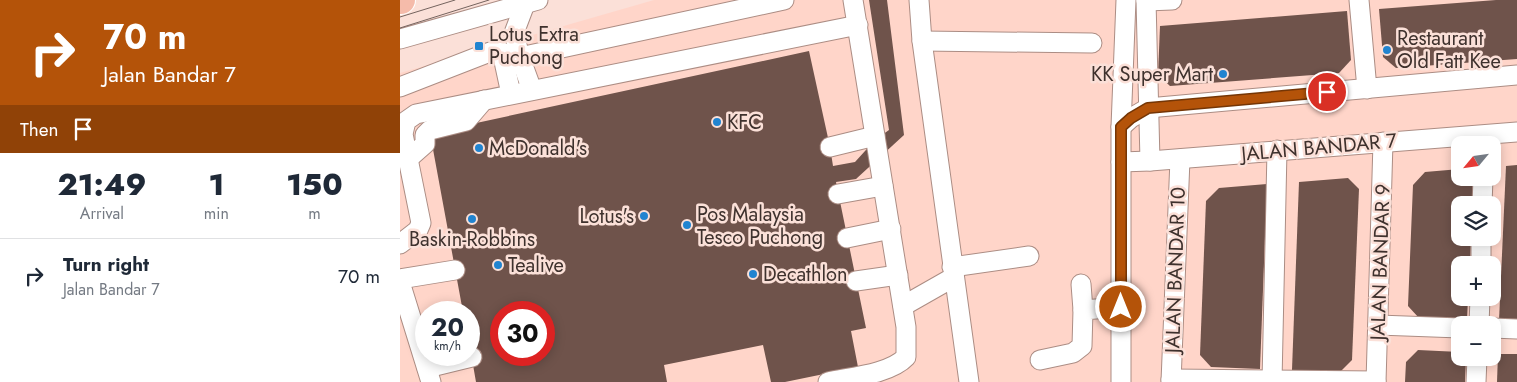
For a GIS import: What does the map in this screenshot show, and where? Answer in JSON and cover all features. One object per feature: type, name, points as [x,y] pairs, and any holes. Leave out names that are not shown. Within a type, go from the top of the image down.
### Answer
[{"type":"street","points":[[520,56],[784,0]]},
{"type":"street","points":[[828,382],[883,370],[901,363],[906,357],[906,327],[903,306],[853,0]]},
{"type":"street","points":[[919,0],[922,41],[953,272],[970,382]]},
{"type":"street","points":[[1121,382],[1121,127],[1126,0]]},
{"type":"street","points":[[1150,161],[1146,1],[1172,0]]},
{"type":"street","points":[[1359,0],[1367,89]]},
{"type":"street","points":[[532,2],[514,33],[532,90]]},
{"type":"street","points":[[400,39],[532,2]]},
{"type":"street","points":[[400,244],[418,230],[421,223],[408,201],[408,159],[403,134],[403,116],[858,26]]},
{"type":"street","points":[[922,41],[1092,43]]},
{"type":"street","points":[[400,87],[490,52],[502,52],[510,94]]},
{"type":"street","points":[[1121,127],[1131,118],[1148,108],[1517,75]]},
{"type":"street","points":[[408,159],[425,144],[425,134],[430,130],[466,121],[484,100]]},
{"type":"street","name":"JALAN BANDAR 7","points":[[1500,136],[1517,132]]},
{"type":"street","points":[[830,147],[875,136]]},
{"type":"street","name":"JALAN BANDAR 7","points":[[1121,162],[1383,142],[1451,141]]},
{"type":"street","name":"JALAN BANDAR 9","points":[[1376,382],[1383,142]]},
{"type":"street","points":[[1272,381],[1277,150]]},
{"type":"street","name":"JALAN BANDAR 10","points":[[1171,380],[1180,158]]},
{"type":"street","points":[[838,194],[883,186]]},
{"type":"street","points":[[847,238],[891,229]]},
{"type":"street","points":[[903,306],[953,272],[1029,256]]},
{"type":"street","points":[[415,316],[400,281],[455,270]]},
{"type":"street","points":[[856,282],[898,275]]},
{"type":"street","points":[[1040,360],[1073,353],[1082,346],[1081,284]]},
{"type":"street","points":[[1082,310],[1121,307]]},
{"type":"street","points":[[1378,325],[1451,328]]},
{"type":"street","points":[[1501,328],[1517,329]]},
{"type":"street","points":[[429,375],[450,366]]},
{"type":"street","points":[[1476,382],[1477,366]]},
{"type":"street","points":[[1171,380],[1376,382]]},
{"type":"shaded area","points":[[654,0],[1517,0],[1517,382],[400,382],[400,73]]},
{"type":"building","name":"Lotus's","points":[[869,0],[887,0],[904,135],[856,179],[836,182],[866,328],[851,331],[858,367],[785,382],[771,382],[763,345],[664,365],[667,382],[476,382],[473,366],[480,366],[480,301],[461,301],[430,133],[809,51],[833,166],[855,162],[875,140],[889,130]]},
{"type":"building","points":[[1517,0],[1517,59],[1396,68],[1383,57],[1379,9]]},
{"type":"building","points":[[1347,11],[1351,60],[1339,73],[1170,86],[1158,75],[1160,26]]},
{"type":"building","points":[[1517,165],[1517,322],[1501,321],[1501,316],[1499,316],[1506,166]]},
{"type":"building","points":[[1451,170],[1451,186],[1473,186],[1472,196],[1451,196],[1451,246],[1471,246],[1470,256],[1451,256],[1451,306],[1468,306],[1467,316],[1451,316],[1451,319],[1419,318],[1408,306],[1413,185],[1425,172]]},
{"type":"building","points":[[1348,178],[1359,189],[1352,360],[1340,372],[1292,370],[1299,182]]},
{"type":"building","points":[[1267,184],[1260,369],[1211,367],[1200,355],[1206,201],[1219,188]]},
{"type":"building","points":[[1418,350],[1451,352],[1451,366],[1466,366],[1465,382],[1405,382],[1406,362]]},
{"type":"building","points":[[1501,354],[1517,354],[1517,382],[1497,382],[1498,366],[1501,366]]},
{"type":"tram line","points":[[400,17],[455,0]]},
{"type":"tram line","points":[[400,28],[489,0]]},
{"type":"place","name":"Lotus Extra Puchong","points":[[479,46]]},
{"type":"place","name":"Restaurant Old Fatt Kee","points":[[1387,50]]},
{"type":"place","name":"KK Super Mart","points":[[1223,74]]},
{"type":"place","name":"KFC","points":[[717,122]]},
{"type":"place","name":"McDonald's","points":[[479,148]]},
{"type":"place","name":"Lotus's","points":[[644,216]]},
{"type":"place","name":"Baskin-Robbins","points":[[472,219]]},
{"type":"place","name":"Pos Malaysia Tesco Puchong","points":[[687,225]]},
{"type":"place","name":"Tealive","points":[[498,265]]},
{"type":"place","name":"Decathlon","points":[[753,274]]},
{"type":"route","points":[[1121,307],[1121,127],[1138,113],[1148,108],[1327,92]]}]
